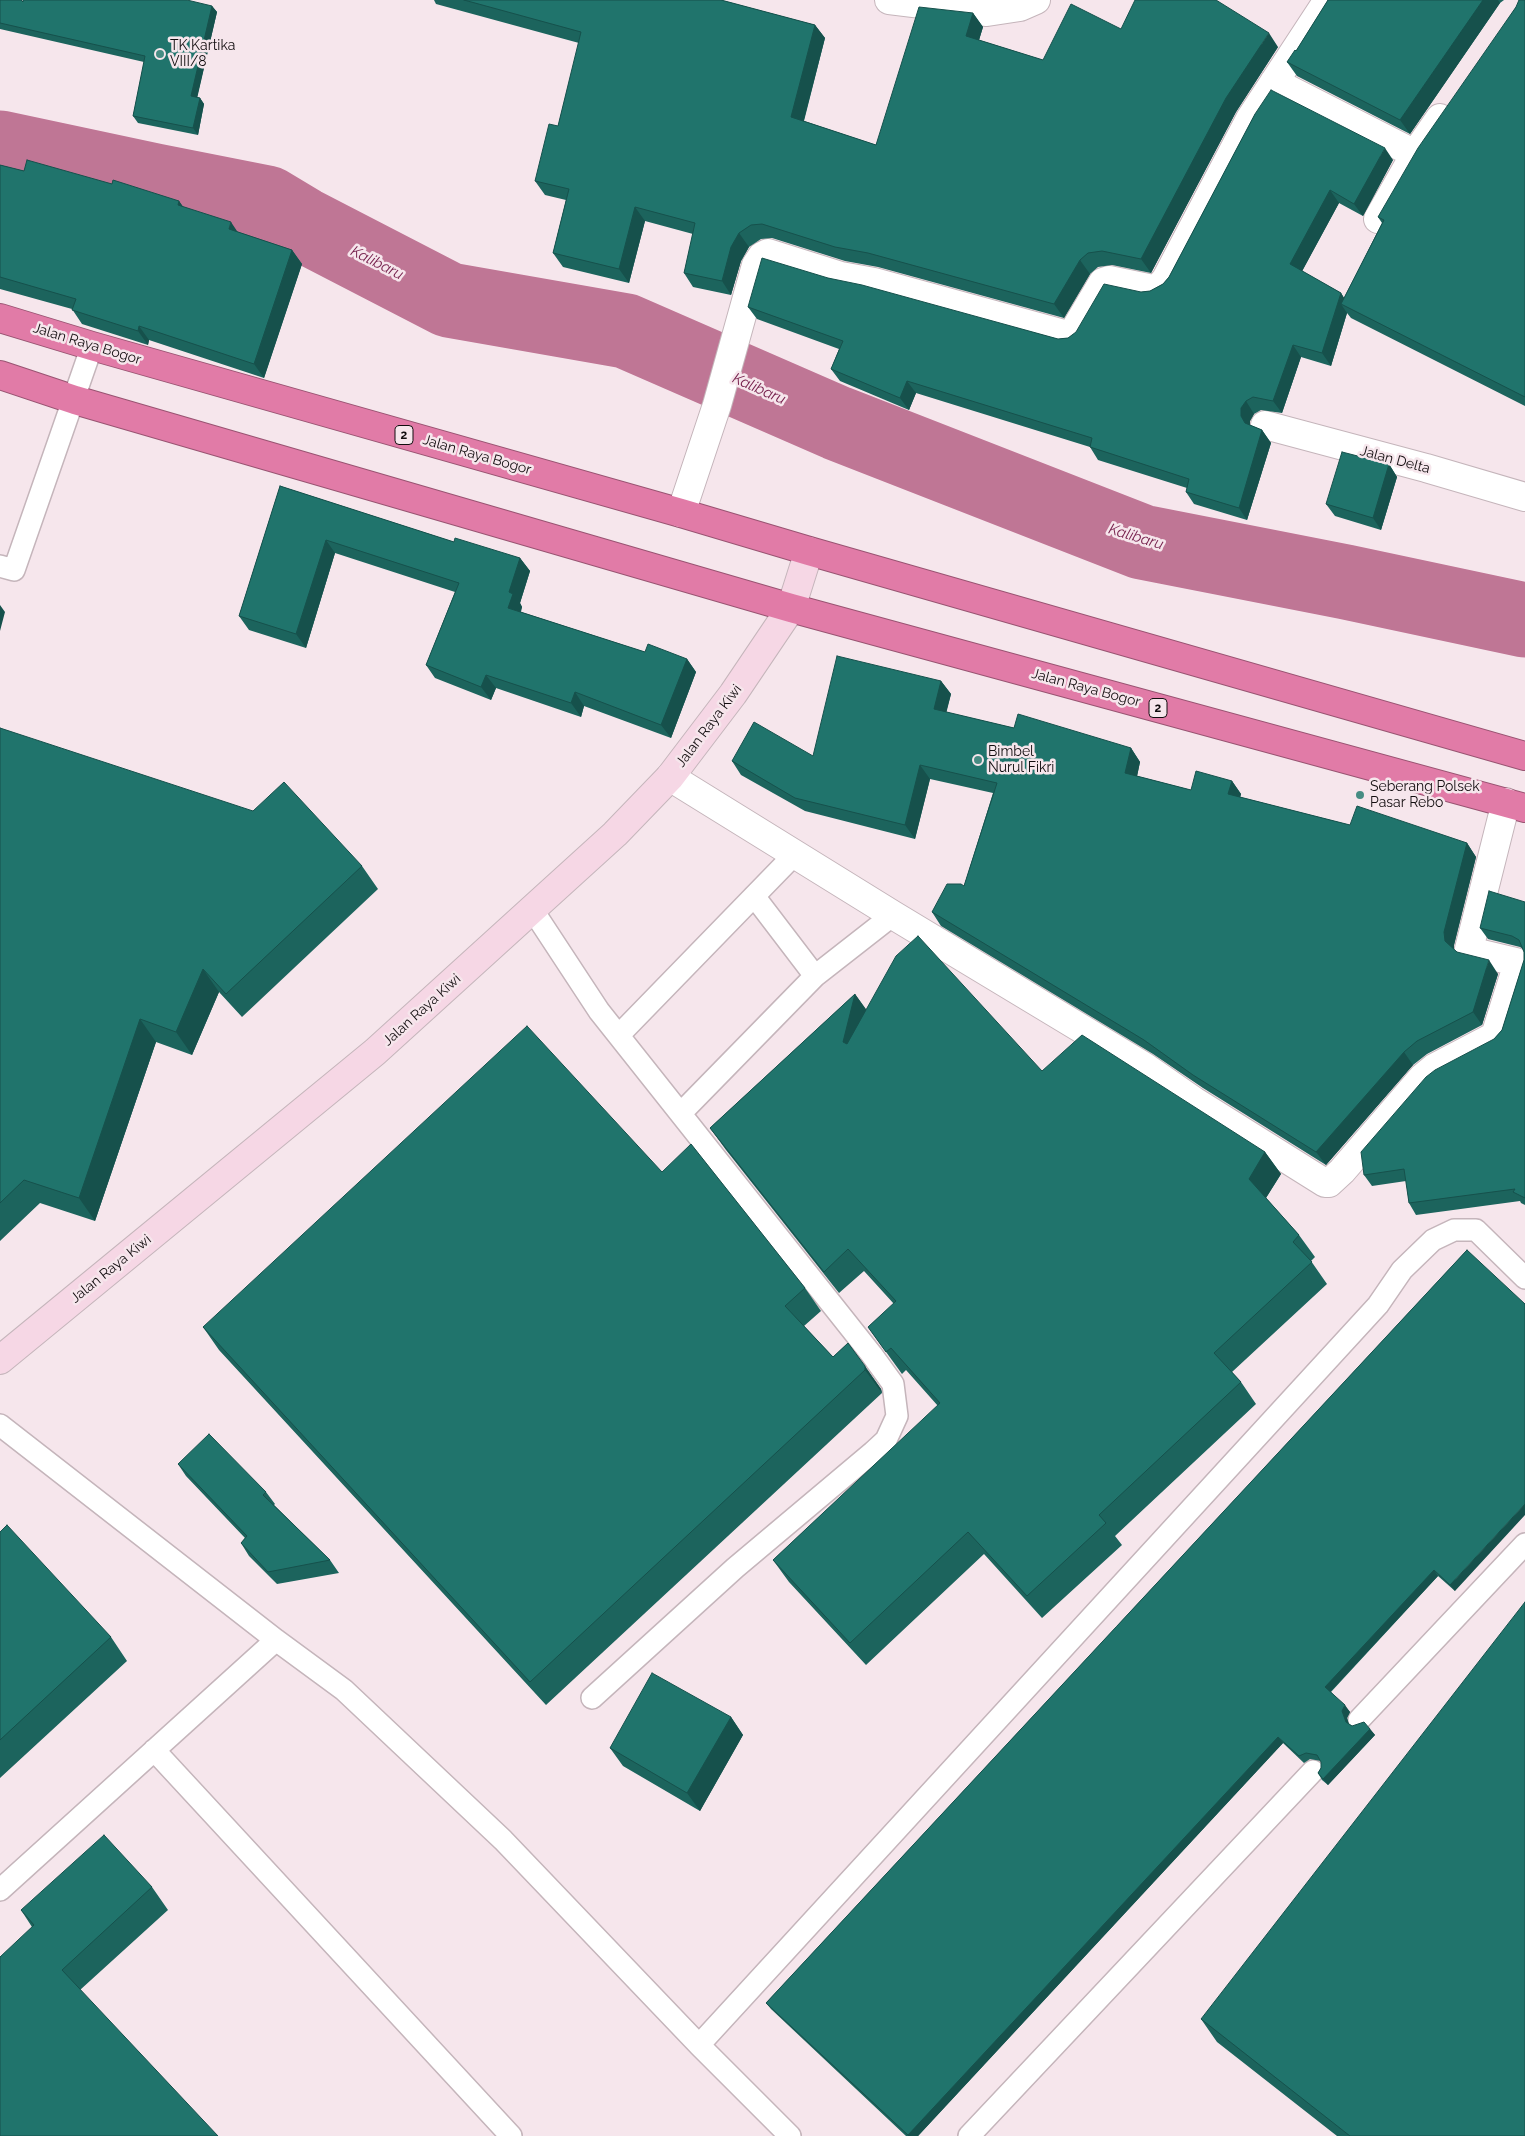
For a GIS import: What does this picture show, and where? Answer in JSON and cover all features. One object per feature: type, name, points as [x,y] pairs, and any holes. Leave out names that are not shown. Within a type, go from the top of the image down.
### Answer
[{"type":"highway","name":"Jalan Raya Bogor","points":[[0,318],[92,346],[1525,756]]},
{"type":"highway","name":"Jalan Raya Bogor","points":[[0,375],[75,400],[791,608],[1516,805]]},
{"type":"street","points":[[889,0],[987,12],[1020,7],[1036,0]]},
{"type":"street","points":[[681,513],[717,405],[758,259],[768,253],[841,276],[874,282],[1071,336],[1103,282],[1109,280],[1153,288],[1160,286],[1166,279],[1250,119],[1328,0]]},
{"type":"street","points":[[1274,82],[1414,154]]},
{"type":"street","points":[[1378,219],[1414,154],[1453,99]]},
{"type":"street","name":"Jalan Delta","points":[[1265,425],[1426,468],[1525,497]]},
{"type":"street","points":[[791,608],[809,551]]},
{"type":"street","name":"Jalan Raya Kiwi","points":[[0,1360],[375,1052],[609,840],[670,777],[733,694],[791,608]]},
{"type":"street","points":[[670,777],[893,915],[1145,1067],[1194,1101],[1325,1183],[1329,1183],[1342,1171],[1423,1077],[1434,1068],[1495,1036],[1517,966],[1516,962],[1474,952],[1469,949],[1516,805]]},
{"type":"lane","points":[[0,566],[14,570],[75,400],[92,346]]},
{"type":"lane","points":[[619,1035],[795,854]]},
{"type":"lane","points":[[754,896],[815,976]]},
{"type":"lane","points":[[532,909],[599,1011],[893,1384],[897,1416],[886,1440],[735,1568],[592,1698]]},
{"type":"lane","points":[[680,1113],[815,976],[893,915]]},
{"type":"lane","points":[[699,2044],[1371,1312],[1402,1270],[1433,1240],[1454,1230],[1476,1230],[1525,1278]]},
{"type":"lane","points":[[0,1425],[276,1640],[344,1690],[503,1840],[790,2136]]},
{"type":"lane","points":[[1359,1720],[1525,1544]]},
{"type":"lane","points":[[0,1890],[276,1640]]},
{"type":"lane","points":[[154,1750],[511,2136]]},
{"type":"lane","points":[[969,2136],[1312,1771]]},
{"type":"building","name":"TK Kartika VIII/8","points":[[0,0],[21,0],[23,2],[23,0],[187,0],[212,6],[191,96],[200,98],[193,128],[133,116],[145,56],[0,23]]},
{"type":"building","points":[[464,0],[721,0],[815,25],[791,117],[876,145],[919,7],[973,13],[966,36],[1043,60],[1071,4],[1121,29],[1135,0],[1216,0],[1269,33],[1226,98],[1141,259],[1102,251],[1088,253],[1080,260],[1054,304],[868,253],[835,247],[762,224],[751,225],[739,233],[731,247],[722,281],[684,273],[695,223],[635,207],[619,269],[553,253],[569,189],[535,181],[549,124],[558,126],[581,32]]},
{"type":"building","points":[[1328,0],[1483,0],[1400,120],[1287,62]]},
{"type":"building","points":[[1519,0],[1525,0],[1525,397],[1341,304],[1384,220],[1378,217],[1418,148]]},
{"type":"building","points":[[1271,90],[1385,148],[1354,204],[1330,190],[1290,264],[1341,293],[1322,353],[1293,345],[1273,401],[1253,397],[1246,401],[1241,408],[1241,416],[1245,423],[1262,430],[1239,508],[1186,492],[1189,479],[1090,447],[1092,438],[907,381],[900,398],[831,369],[843,341],[748,307],[762,258],[828,278],[862,285],[1058,339],[1068,338],[1076,332],[1104,284],[1141,292],[1150,291],[1163,284],[1169,277],[1255,114]]},
{"type":"building","points":[[27,160],[112,184],[113,180],[179,201],[178,205],[231,222],[229,229],[292,250],[254,364],[139,326],[138,331],[72,310],[76,299],[0,277],[0,165],[24,171]]},
{"type":"building","points":[[1342,452],[1389,464],[1373,518],[1326,504]]},
{"type":"building","points":[[280,486],[454,542],[455,538],[520,558],[509,592],[513,594],[508,608],[645,652],[648,644],[687,659],[661,725],[575,692],[571,703],[486,675],[481,687],[426,665],[459,583],[326,540],[296,634],[239,616]]},
{"type":"building","points":[[837,656],[941,681],[934,709],[1014,728],[1018,714],[1131,748],[1125,773],[1191,790],[1196,771],[1232,781],[1228,794],[1350,825],[1357,806],[1467,843],[1444,932],[1445,941],[1457,952],[1489,960],[1473,1012],[1417,1041],[1404,1052],[1316,1152],[1193,1075],[1144,1040],[932,912],[947,884],[961,884],[964,886],[997,783],[920,765],[905,825],[795,798],[732,761],[754,722],[813,756]]},
{"type":"building","points":[[0,728],[253,811],[284,782],[362,866],[226,994],[203,969],[176,1032],[140,1019],[79,1198],[24,1180],[0,1203]]},
{"type":"building","points":[[1489,891],[1525,902],[1525,1198],[1513,1192],[1515,1189],[1409,1203],[1404,1169],[1364,1175],[1361,1152],[1426,1077],[1435,1070],[1494,1039],[1502,1030],[1524,960],[1524,952],[1519,940],[1512,936],[1480,928]]},
{"type":"building","points":[[918,936],[1042,1071],[1082,1035],[1265,1152],[1249,1179],[1299,1235],[1293,1242],[1312,1262],[1214,1353],[1241,1382],[1099,1515],[1106,1523],[1027,1596],[968,1532],[850,1643],[773,1560],[940,1403],[891,1348],[886,1352],[868,1327],[896,1301],[848,1249],[824,1272],[710,1128],[855,994],[843,1042],[847,1044],[896,956]]},
{"type":"building","points":[[527,1026],[662,1172],[691,1144],[805,1288],[785,1306],[833,1357],[848,1343],[865,1366],[865,1370],[530,1682],[203,1327]]},
{"type":"building","points":[[1467,1250],[1525,1304],[1525,1504],[1450,1585],[1434,1570],[1325,1687],[1345,1705],[1342,1711],[1346,1722],[1352,1726],[1364,1722],[1370,1729],[1323,1779],[1318,1773],[1321,1768],[1321,1762],[1317,1755],[1306,1753],[1299,1756],[1278,1737],[908,2135],[766,2003]]},
{"type":"building","points":[[209,1434],[266,1492],[263,1495],[330,1560],[268,1572],[241,1543],[247,1536],[178,1464]]},
{"type":"building","points":[[7,1525],[111,1637],[0,1740],[0,1532]]},
{"type":"building","points":[[1525,1602],[1525,2136],[1350,2136],[1201,2019]]},
{"type":"building","points":[[652,1673],[731,1717],[687,1793],[610,1748]]},
{"type":"building","points":[[104,1835],[152,1887],[62,1970],[218,2136],[0,2136],[0,1957],[34,1925],[21,1910]]},
{"type":"waterway","name":"Kalibaru","points":[[0,148],[267,203],[302,224],[449,300],[626,331],[837,423],[1142,542],[1346,582],[1525,620]]},
{"type":"place","name":"TK Kartika VIII/8","points":[[160,54]]},
{"type":"place","name":"Bimbel Nurul Fikri","points":[[978,760]]},
{"type":"place","name":"Seberang Polsek Pasar Rebo","points":[[1360,795]]}]
